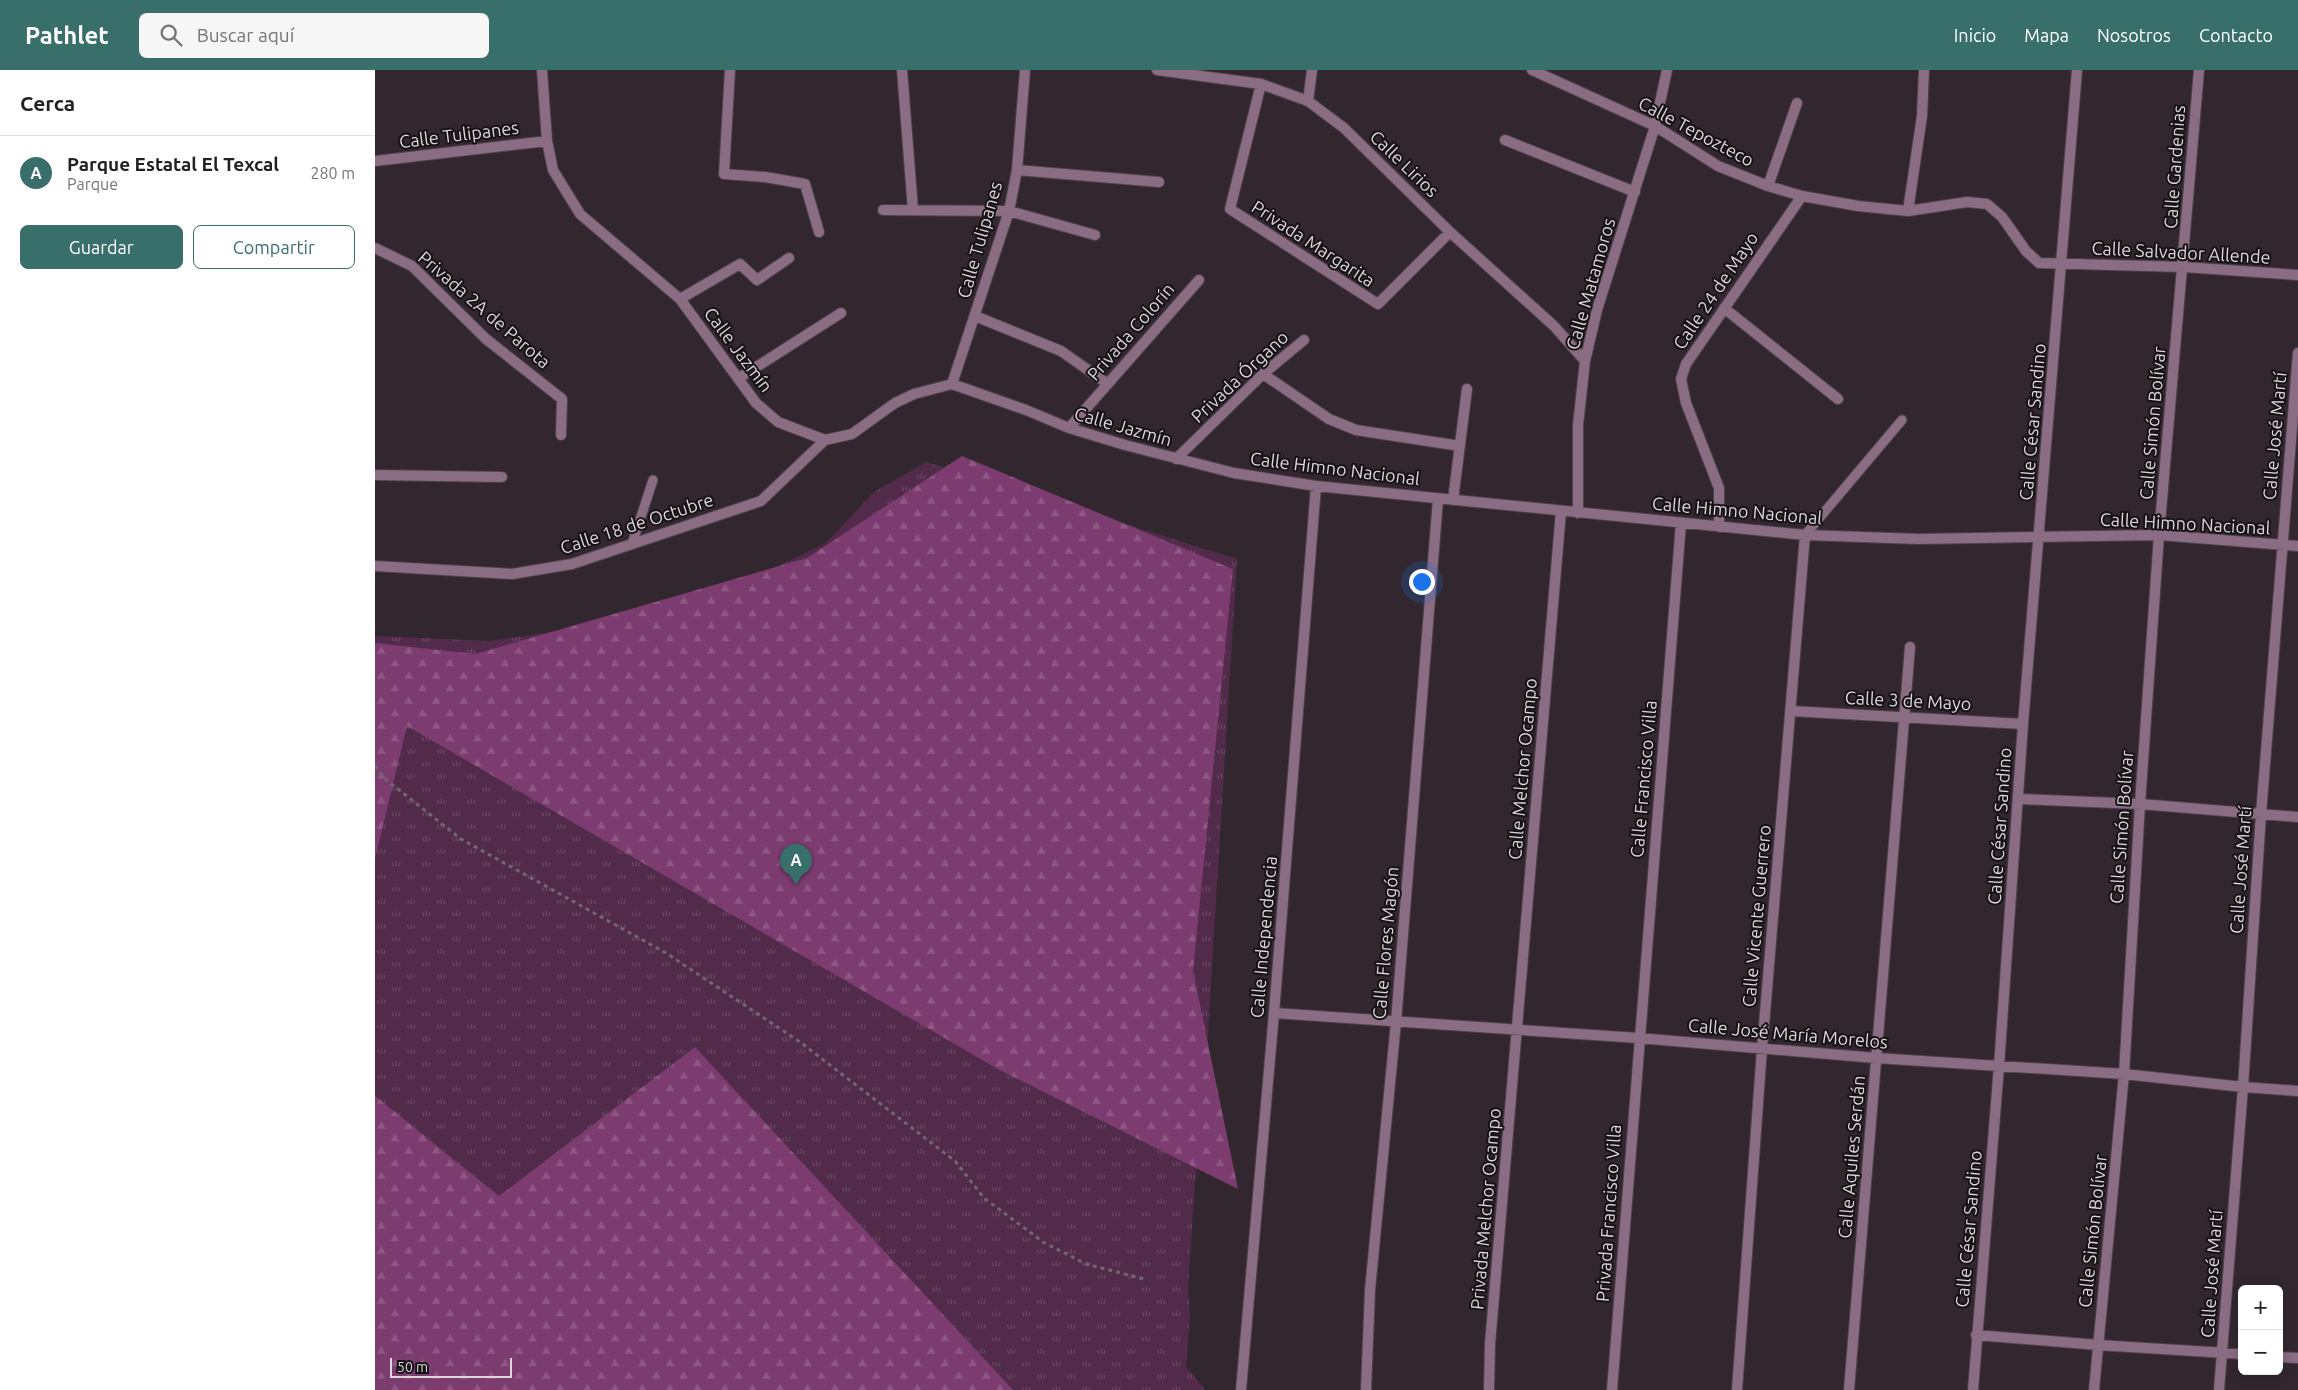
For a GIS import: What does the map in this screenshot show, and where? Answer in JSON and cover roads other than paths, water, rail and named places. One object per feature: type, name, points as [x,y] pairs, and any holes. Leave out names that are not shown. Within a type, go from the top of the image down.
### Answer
[{"type":"street","name":"Calle Jazmín","points":[[542,70],[547,141],[553,170],[580,214],[680,299],[756,403],[778,422],[825,440]]},
{"type":"street","points":[[730,70],[724,174],[765,177],[805,184],[819,232]]},
{"type":"street","points":[[902,70],[913,210]]},
{"type":"street","name":"Calle Tulipanes","points":[[952,384],[1009,211],[1017,170],[1025,70]]},
{"type":"street","name":"Calle Lirios","points":[[1157,70],[1261,84],[1308,101],[1344,128],[1450,232],[1554,326],[1585,361]]},
{"type":"street","points":[[1308,101],[1312,70]]},
{"type":"street","name":"Calle Tepozteco","points":[[1533,70],[1655,126],[1718,166],[1768,186],[1802,196],[1858,206],[1908,211],[1967,202],[1987,204],[2002,217],[2026,251],[2039,263],[2062,264]]},
{"type":"street","name":"Calle Matamoros","points":[[1578,513],[1578,425],[1585,361],[1597,310],[1655,126],[1667,70]]},
{"type":"street","points":[[1908,211],[1922,116],[1924,70]]},
{"type":"street","name":"Calle César Sandino","points":[[1973,1390],[1999,1066],[2023,724],[2077,70]]},
{"type":"street","name":"Calle Gardenias","points":[[2184,267],[2199,70]]},
{"type":"street","name":"Privada Margarita","points":[[1261,84],[1229,210],[1377,304],[1450,232]]},
{"type":"street","points":[[1768,186],[1797,103]]},
{"type":"street","points":[[1505,140],[1635,192]]},
{"type":"street","name":"Calle Tulipanes","points":[[375,162],[547,141]]},
{"type":"street","points":[[1017,170],[1159,182]]},
{"type":"street","name":"Calle 24 de Mayo","points":[[1719,527],[1719,488],[1686,402],[1681,379],[1686,364],[1802,196]]},
{"type":"street","points":[[883,210],[1009,211],[1095,235]]},
{"type":"street","name":"Privada 2A de Parota","points":[[375,248],[412,266],[486,339],[562,399],[561,435]]},
{"type":"street","points":[[680,299],[740,264],[757,280],[789,258]]},
{"type":"street","name":"Calle Salvador Allende","points":[[2062,264],[2184,267],[2298,275]]},
{"type":"street","name":"Calle Simón Bolívar","points":[[2094,1390],[2124,1074],[2139,804],[2159,535],[2184,267]]},
{"type":"street","name":"Privada Colorín","points":[[1069,428],[1199,280]]},
{"type":"street","points":[[1724,308],[1838,399]]},
{"type":"street","points":[[739,378],[841,313]]},
{"type":"street","points":[[975,316],[1061,352],[1108,384]]},
{"type":"street","name":"Privada Órgano","points":[[1176,459],[1263,374],[1303,340]]},
{"type":"street","name":"Calle José Martí","points":[[2219,1390],[2243,1087],[2261,814],[2298,353]]},
{"type":"street","points":[[1263,374],[1329,419],[1356,430],[1460,446]]},
{"type":"street","name":"Calle Jazmín","points":[[952,384],[1026,410],[1069,428],[1176,459]]},
{"type":"street","points":[[825,440],[852,434],[895,403],[914,394],[952,384]]},
{"type":"street","points":[[1453,500],[1467,389]]},
{"type":"street","name":"Calle 18 de Octubre","points":[[375,566],[512,574],[571,564],[761,501],[825,440]]},
{"type":"street","name":"Calle Himno Nacional","points":[[1176,459],[1234,473],[1316,486],[1805,535],[1919,539],[2159,535],[2298,546]]},
{"type":"street","points":[[375,475],[502,478]]},
{"type":"street","name":"Calle Independencia","points":[[1241,1390],[1274,1013],[1316,486]]},
{"type":"street","name":"Calle Flores Magón","points":[[1366,1390],[1369,1290],[1397,1022],[1438,499]]},
{"type":"street","name":"Calle Melchor Ocampo","points":[[1517,1030],[1561,511]]},
{"type":"street","name":"Calle Francisco Villa","points":[[1638,1038],[1681,523]]},
{"type":"street","name":"Calle Vicente Guerrero","points":[[1737,1390],[1762,1049],[1805,535]]},
{"type":"street","name":"Calle Aquiles Serdán","points":[[1849,1390],[1911,647]]},
{"type":"street","name":"Calle 3 de Mayo","points":[[1791,711],[2023,724]]},
{"type":"street","points":[[2019,799],[2139,804],[2298,817]]},
{"type":"street","name":"Calle José María Morelos","points":[[1274,1013],[1638,1038],[1876,1058],[2124,1074],[2298,1091]]},
{"type":"street","name":"Privada Melchor Ocampo","points":[[1489,1390],[1490,1344],[1517,1030]]},
{"type":"street","name":"Privada Francisco Villa","points":[[1611,1390],[1638,1038]]},
{"type":"street","points":[[1976,1335],[2097,1346],[2238,1354]]},
{"type":"street","points":[[2283,1357],[2298,1358]]},
{"type":"lane","points":[[1805,535],[1902,420]]},
{"type":"lane","points":[[632,544],[653,480]]},
{"type":"place","name":"Parque Estatal El Texcal","points":[[796,885]]}]
